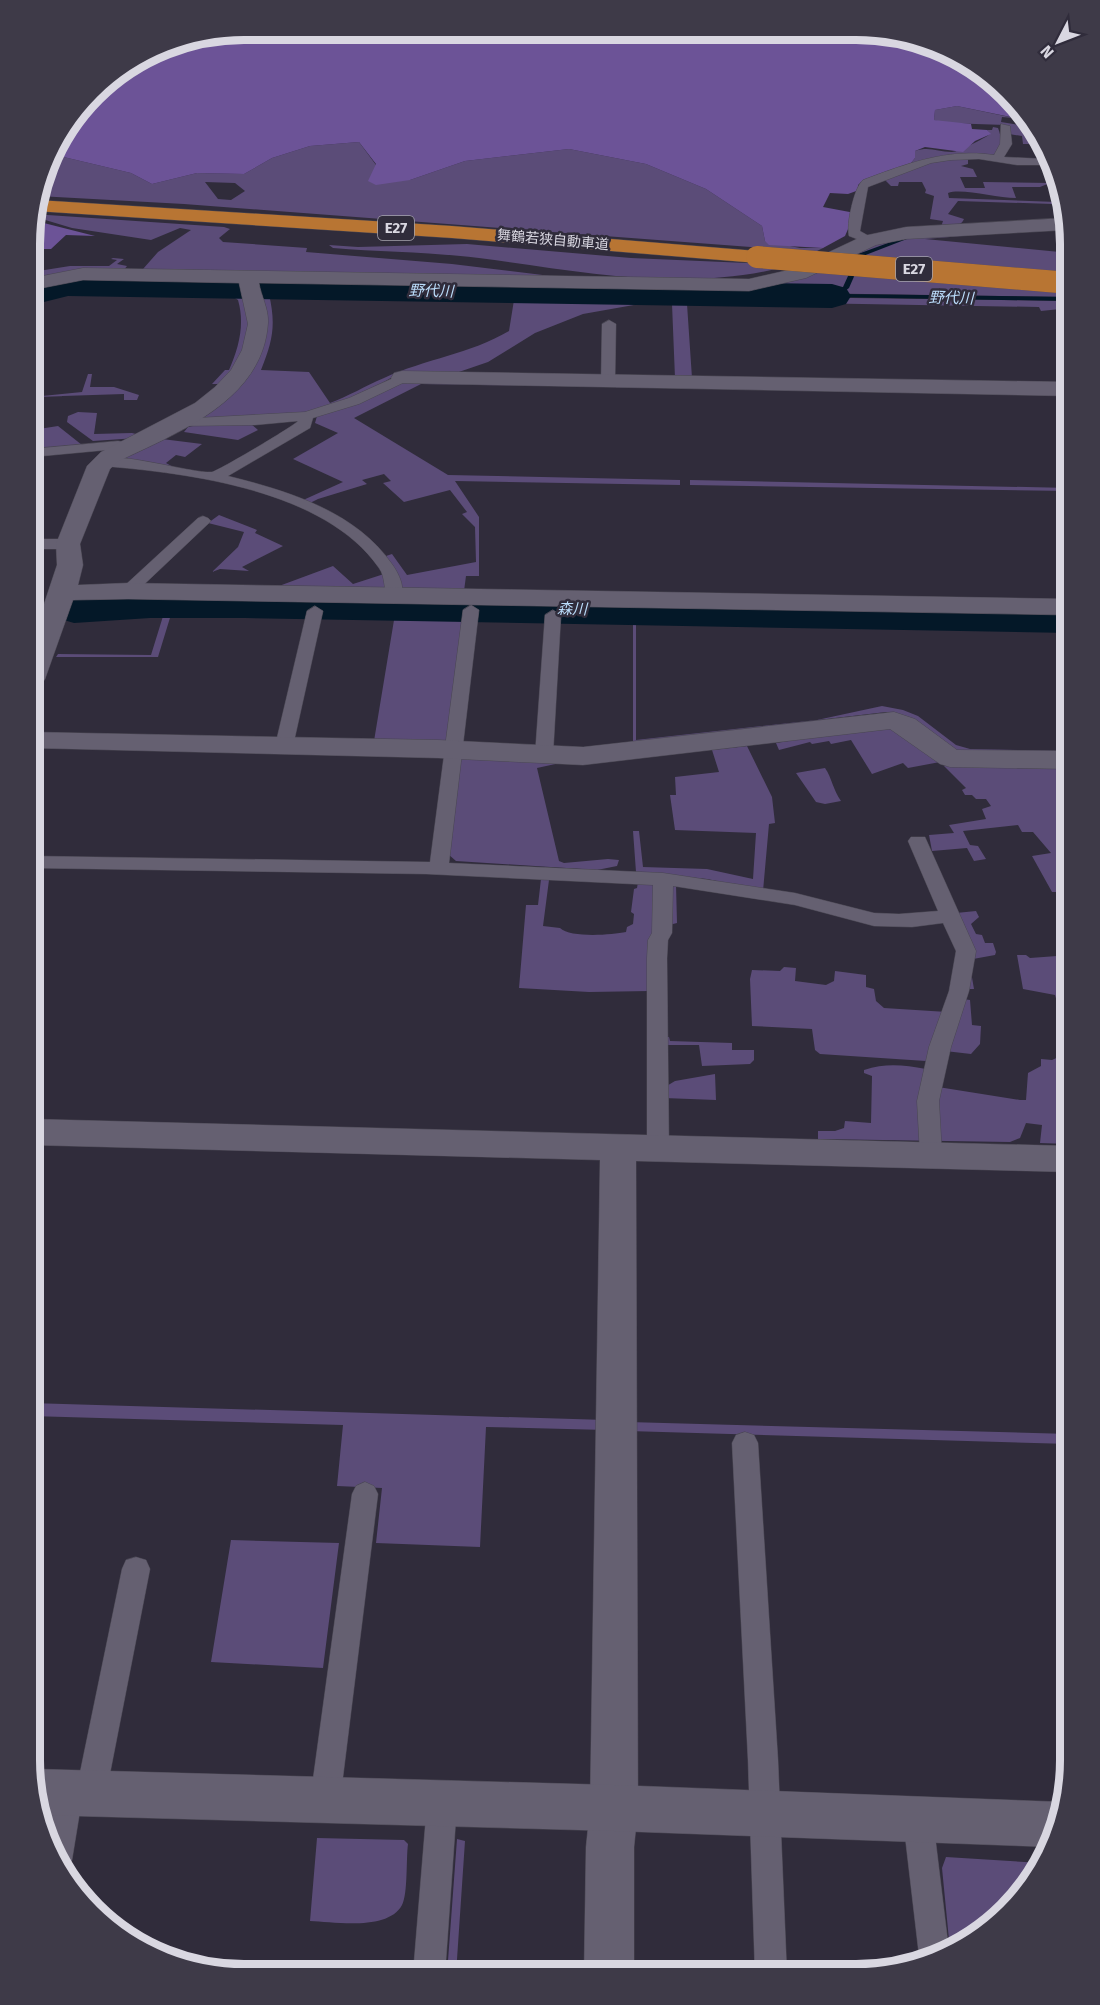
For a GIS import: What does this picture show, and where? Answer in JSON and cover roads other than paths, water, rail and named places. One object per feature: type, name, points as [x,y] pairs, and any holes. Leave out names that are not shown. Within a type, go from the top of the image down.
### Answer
[{"type":"highway","name":"舞鶴若狭自動車道","points":[[44,206],[380,227],[1060,282]]},
{"type":"street","points":[[40,282],[83,274],[250,285],[749,285],[768,283],[799,274],[870,240],[986,227],[1058,224]]},
{"type":"street","points":[[40,655],[63,593],[70,565],[68,544],[82,505],[102,462],[183,422],[222,392],[247,359],[258,325],[250,285]]},
{"type":"street","points":[[402,378],[1060,389]]},
{"type":"street","points":[[63,593],[128,591],[394,595],[472,603],[1060,607]]},
{"type":"street","points":[[40,741],[453,750],[583,756],[823,730],[888,720],[905,725],[950,759],[1060,760]]},
{"type":"street","points":[[40,1132],[1059,1159]]},
{"type":"street","points":[[609,1965],[610,1847],[615,1808],[618,1147]]},
{"type":"street","points":[[65,1793],[615,1808],[1050,1824]]},
{"type":"lane","points":[[998,158],[1006,144],[1005,126]]},
{"type":"lane","points":[[870,240],[853,233],[860,213],[858,201],[863,191],[862,186],[867,182],[929,160],[962,156],[1042,163]]},
{"type":"lane","points":[[608,381],[609,324]]},
{"type":"lane","points":[[183,422],[255,421],[306,416],[345,404],[402,378]]},
{"type":"lane","points":[[215,477],[305,424],[306,416]]},
{"type":"lane","points":[[40,452],[118,445],[130,447]]},
{"type":"lane","points":[[102,462],[143,465],[215,477],[263,489],[350,527],[366,542],[390,572],[395,583],[394,595]]},
{"type":"lane","points":[[128,591],[203,521]]},
{"type":"lane","points":[[40,544],[68,544]]},
{"type":"lane","points":[[439,869],[472,603]]},
{"type":"lane","points":[[284,746],[315,611]]},
{"type":"lane","points":[[544,755],[553,615]]},
{"type":"lane","points":[[918,841],[966,951],[959,991],[940,1047],[928,1101],[931,1155]]},
{"type":"lane","points":[[40,862],[439,869],[663,879],[706,883],[797,900],[872,919],[903,921],[950,915]]},
{"type":"lane","points":[[658,1149],[657,958],[658,940],[662,933],[663,879]]},
{"type":"lane","points":[[745,1443],[771,1965]]},
{"type":"lane","points":[[326,1801],[365,1494]]},
{"type":"lane","points":[[59,1844],[65,1793],[136,1569]]},
{"type":"lane","points":[[430,1965],[442,1804]]},
{"type":"lane","points":[[918,1819],[933,1949]]},
{"type":"waterway","name":"野代川","points":[[835,295],[846,288],[860,255],[909,237]]},
{"type":"waterway","name":"野代川","points":[[40,292],[67,285],[832,296]]},
{"type":"waterway","name":"野代川","points":[[832,296],[1060,299]]},
{"type":"waterway","name":"森川","points":[[74,608],[150,603],[245,603],[1060,618]]}]
